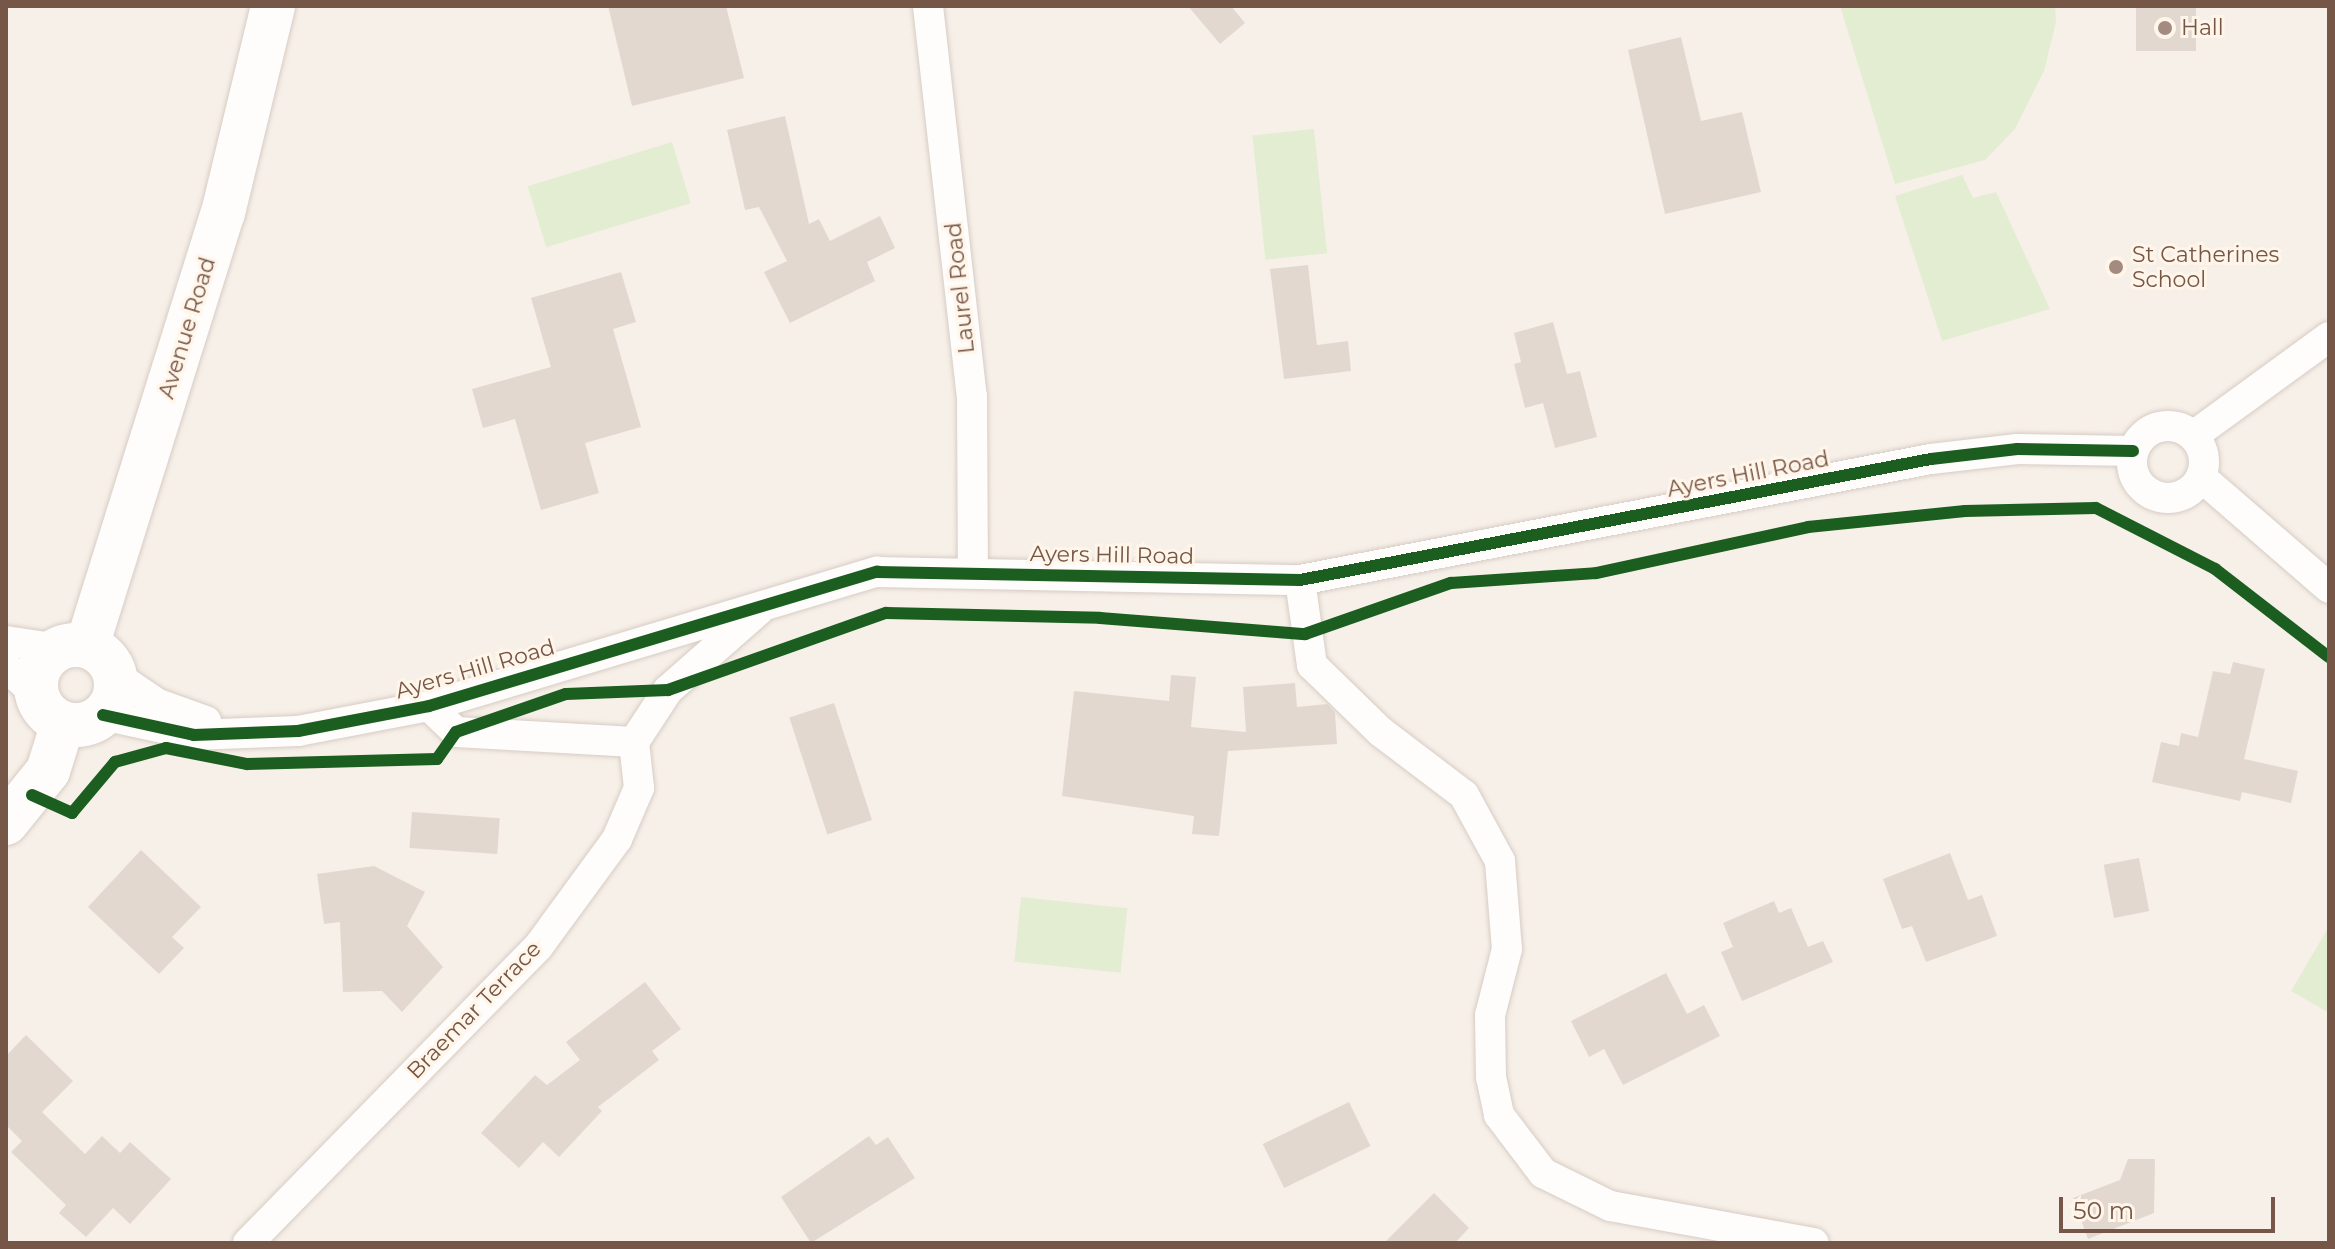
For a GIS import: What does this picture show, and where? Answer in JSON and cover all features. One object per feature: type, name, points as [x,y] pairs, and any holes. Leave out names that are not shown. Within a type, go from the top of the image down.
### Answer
[{"type":"street","name":"Avenue Road","points":[[6,823],[48,771],[67,681],[223,213],[273,6]]},
{"type":"street","name":"Laurel Road","points":[[928,6],[972,396],[973,572]]},
{"type":"street","points":[[2193,436],[2329,337]]},
{"type":"street","points":[[2159,427],[2193,436],[2203,456],[2201,477],[2172,498],[2149,493],[2134,475],[2133,451],[2159,427]]},
{"type":"street","name":"Ayers Hill Road","points":[[67,681],[194,735],[250,734],[429,706],[877,572],[1300,580],[1931,459],[2017,449],[2133,451]]},
{"type":"street","points":[[2201,477],[2329,588]]},
{"type":"street","points":[[1300,580],[1312,665],[1381,732],[1464,795],[1500,861],[1507,949],[1490,1015],[1491,1077],[1499,1115],[1543,1173],[1610,1206],[1814,1243]]},
{"type":"street","points":[[429,706],[456,732],[634,742],[668,690],[766,605]]},
{"type":"street","points":[[6,641],[67,681]]},
{"type":"street","name":"Ayers Hill Road","points":[[67,681],[158,704],[250,734]]},
{"type":"street","name":"Braemar Terrace","points":[[248,1243],[538,947],[617,839],[639,788],[634,742]]},
{"type":"green space","points":[[1840,6],[2055,6],[2056,22],[2044,71],[2015,129],[1985,160],[1895,184]]},
{"type":"green space","points":[[1314,129],[1327,253],[1265,260],[1252,135]]},
{"type":"green space","points":[[672,142],[691,203],[546,247],[528,186]]},
{"type":"green space","points":[[1962,175],[1973,198],[1996,192],[2050,309],[1942,341],[1895,196]]},
{"type":"green space","points":[[1021,897],[1127,908],[1121,973],[1014,962]]},
{"type":"green space","points":[[2329,931],[2329,1013],[2291,991]]},
{"type":"building","points":[[608,6],[726,6],[744,78],[632,106]]},
{"type":"building","points":[[1188,6],[1231,6],[1245,23],[1220,44]]},
{"type":"building","name":"Hall","points":[[2136,6],[2196,6],[2196,51],[2136,51]]},
{"type":"building","points":[[1681,37],[1701,121],[1742,112],[1761,192],[1665,214],[1628,50]]},
{"type":"building","points":[[785,116],[809,224],[819,219],[830,241],[880,216],[895,248],[867,262],[875,281],[790,323],[764,272],[787,261],[759,207],[745,210],[727,130]]},
{"type":"building","points":[[1308,265],[1317,345],[1348,341],[1351,371],[1284,379],[1270,269]]},
{"type":"building","points":[[621,272],[636,322],[613,329],[641,427],[585,443],[599,493],[541,510],[515,419],[483,428],[472,389],[551,367],[531,298]]},
{"type":"building","points":[[1553,322],[1567,374],[1580,371],[1597,437],[1555,448],[1543,403],[1525,408],[1514,364],[1521,362],[1514,333]]},
{"type":"building","points":[[2233,662],[2265,669],[2244,759],[2298,771],[2291,803],[2242,792],[2240,801],[2152,782],[2161,742],[2179,746],[2181,733],[2198,737],[2213,671],[2230,674]]},
{"type":"building","points":[[1171,675],[1196,677],[1191,727],[1246,732],[1243,687],[1295,683],[1297,707],[1327,704],[1335,712],[1337,744],[1228,751],[1219,836],[1192,834],[1194,816],[1062,796],[1074,691],[1169,701]]},
{"type":"building","points":[[834,703],[872,820],[827,835],[789,718]]},
{"type":"building","points":[[412,812],[500,818],[497,854],[409,848]]},
{"type":"building","points":[[141,850],[201,907],[172,937],[184,948],[159,974],[88,907]]},
{"type":"building","points":[[1950,853],[1968,900],[1982,895],[1997,936],[1926,962],[1912,926],[1902,929],[1883,879]]},
{"type":"building","points":[[2139,858],[2149,911],[2114,918],[2104,865]]},
{"type":"building","points":[[374,866],[425,892],[407,926],[443,967],[402,1012],[382,991],[343,992],[340,922],[324,924],[317,874]]},
{"type":"building","points":[[1774,901],[1779,913],[1791,908],[1808,947],[1823,941],[1833,962],[1742,1001],[1721,952],[1733,947],[1723,923]]},
{"type":"building","points":[[1666,973],[1687,1014],[1704,1005],[1720,1036],[1623,1085],[1604,1049],[1589,1057],[1571,1021]]},
{"type":"building","points":[[645,982],[681,1029],[652,1051],[659,1060],[598,1107],[602,1111],[559,1157],[543,1142],[519,1168],[481,1133],[535,1075],[547,1085],[580,1060],[566,1042]]},
{"type":"building","points":[[26,1035],[73,1081],[42,1112],[85,1154],[102,1136],[120,1153],[130,1142],[171,1179],[130,1224],[113,1208],[86,1237],[59,1213],[66,1205],[11,1152],[22,1141],[6,1125],[6,1056]]},
{"type":"building","points":[[1349,1102],[1370,1146],[1284,1188],[1263,1144]]},
{"type":"building","points":[[869,1136],[876,1145],[888,1137],[915,1178],[811,1243],[781,1197]]},
{"type":"building","points":[[2128,1159],[2155,1159],[2154,1213],[2088,1239],[2073,1198],[2120,1180]]},
{"type":"building","points":[[1434,1193],[1469,1228],[1455,1243],[1384,1243]]},
{"type":"cycle path","points":[[103,715],[194,735],[298,731],[429,706],[877,572],[1300,580],[1931,459],[2017,449],[2133,451]]},
{"type":"cycle path","points":[[32,795],[72,813],[115,762],[166,748],[247,764],[437,759],[456,732],[566,694],[668,690],[886,613],[1100,618],[1305,634],[1451,583],[1596,573],[1808,527],[1965,511],[2096,508],[2215,569],[2329,657]]},
{"type":"place","name":"Hall","points":[[2165,28]]},
{"type":"place","name":"St Catherines School","points":[[2116,267]]}]
